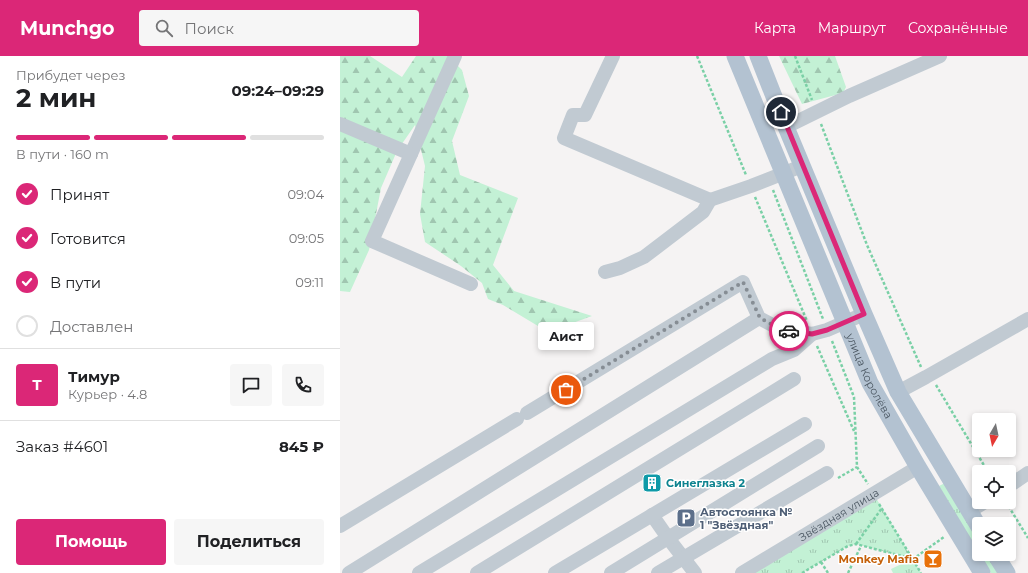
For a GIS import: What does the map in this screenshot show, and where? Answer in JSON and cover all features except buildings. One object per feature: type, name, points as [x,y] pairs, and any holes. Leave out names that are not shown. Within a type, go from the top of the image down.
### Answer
[{"type":"main road","name":"улица Королёва","points":[[735,56],[776,176],[846,322],[870,383],[918,467],[982,573]]},
{"type":"main road","name":"улица Королёва","points":[[758,56],[802,166],[898,392],[973,517]]},
{"type":"main road","name":"Звёздная улица","points":[[918,467],[936,455]]},
{"type":"main road","points":[[999,561],[1007,573]]},
{"type":"street","points":[[455,56],[372,241],[471,284]]},
{"type":"street","points":[[613,56],[585,115],[573,116],[564,138],[710,200]]},
{"type":"street","points":[[786,127],[849,96],[940,56]]},
{"type":"street","points":[[340,124],[411,154]]},
{"type":"street","points":[[605,272],[620,268],[644,257],[703,212],[710,200],[802,166]]},
{"type":"street","points":[[340,526],[743,282],[760,318],[780,329],[812,334],[827,330],[864,314]]},
{"type":"street","points":[[350,573],[760,318]]},
{"type":"street","points":[[898,392],[1028,319]]},
{"type":"street","points":[[419,573],[772,359],[794,350],[812,334]]},
{"type":"street","points":[[477,573],[794,379]]},
{"type":"street","points":[[555,573],[805,424]]},
{"type":"street","points":[[611,573],[818,446]]},
{"type":"street","name":"Звёздная улица","points":[[742,573],[918,467]]},
{"type":"street","points":[[658,573],[827,473]]},
{"type":"street","points":[[1016,481],[1028,473]]},
{"type":"street","points":[[652,515],[695,573]]},
{"type":"path","points":[[697,56],[812,334],[856,434],[854,397],[827,330],[776,176]]},
{"type":"path","points":[[795,56],[867,244],[926,377],[933,380],[984,465]]},
{"type":"path","points":[[856,544],[882,508]]},
{"type":"path","points":[[1010,509],[1028,538]]},
{"type":"path","points":[[802,573],[848,546],[856,544],[913,559],[921,573]]},
{"type":"path","points":[[848,573],[861,546]]},
{"type":"path","points":[[821,562],[828,573]]},
{"type":"green space","points":[[340,56],[370,56],[402,77],[416,56],[448,56],[462,70],[469,96],[452,141],[460,175],[518,198],[493,265],[514,291],[592,316],[548,332],[503,305],[488,299],[482,283],[461,266],[425,242],[420,214],[425,166],[415,125],[397,151],[381,188],[369,250],[350,292],[340,291]]},
{"type":"green space","points":[[779,56],[835,56],[846,87],[843,93],[802,104]]},
{"type":"green space","points":[[945,483],[972,527],[972,541],[939,486]]},
{"type":"green space","points":[[873,493],[921,573],[893,573],[891,569],[912,559],[856,544],[848,546],[802,573],[742,573]]},
{"type":"green space","points":[[984,561],[992,561],[1000,573],[991,573]]},
{"type":"way so far","points":[[566,390],[743,282],[760,318],[780,329],[789,331]]},
{"type":"place","name":"Аист","points":[[566,390]]},
{"type":"place","name":"Синеглазка 2","points":[[652,483]]},
{"type":"place","name":"Автостоянка № 1 \"Звёздная\"","points":[[686,518]]},
{"type":"place","name":"Monkey Mafia","points":[[933,559]]},
{"type":"route","points":[[781,112],[864,314],[827,330],[812,334],[789,331]]}]
